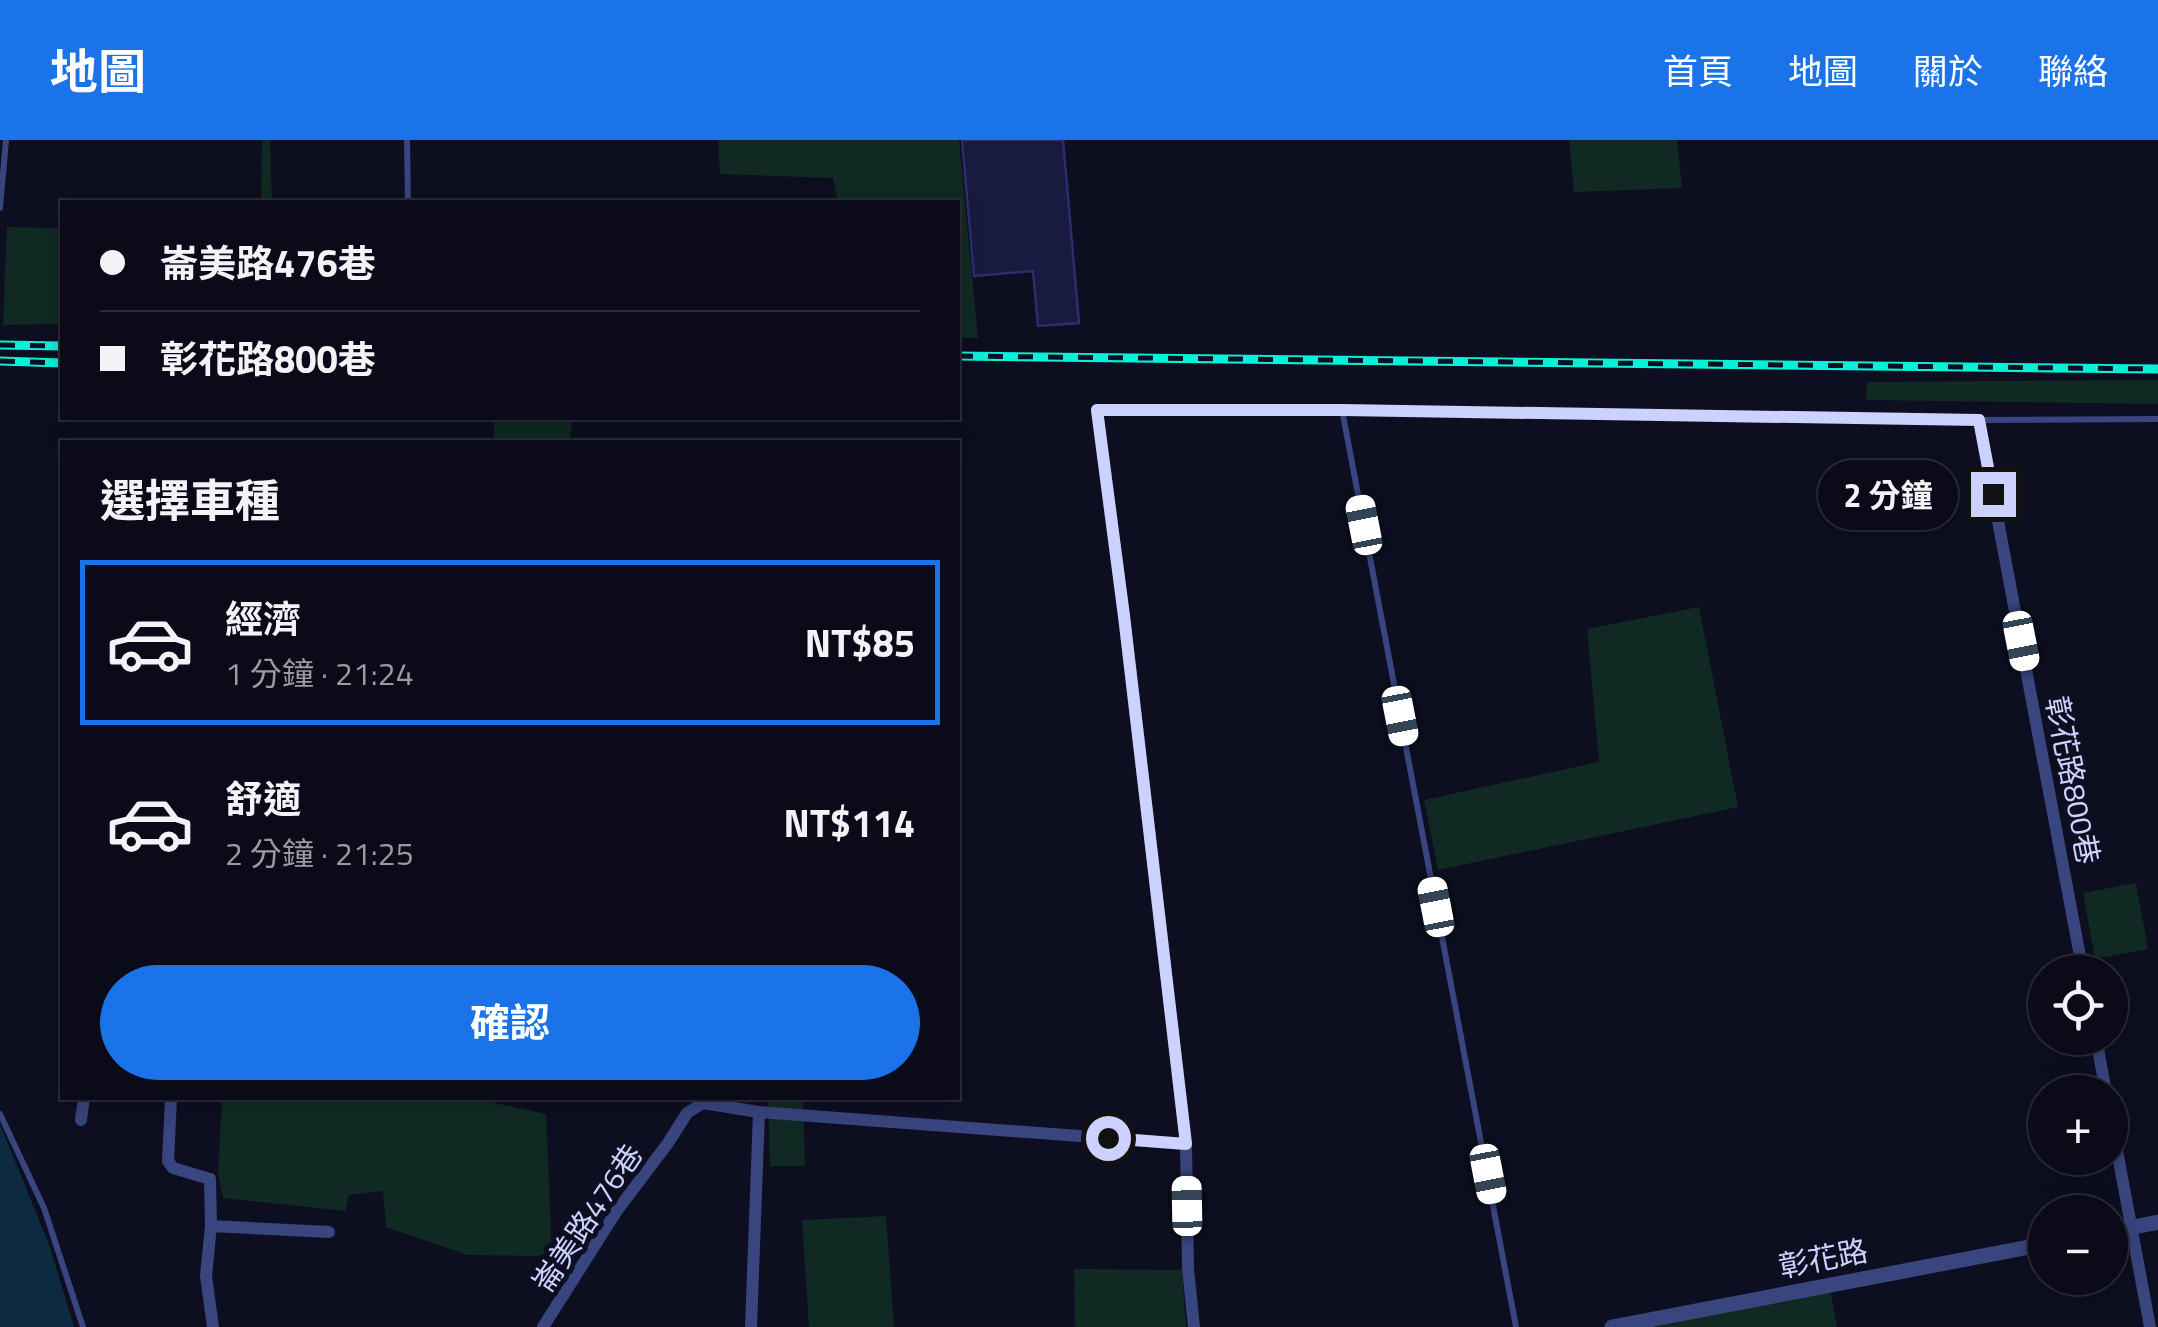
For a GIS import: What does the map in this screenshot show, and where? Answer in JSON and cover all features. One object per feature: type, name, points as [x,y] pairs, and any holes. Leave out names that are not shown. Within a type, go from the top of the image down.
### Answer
[{"type":"street","points":[[1097,410],[1186,1144],[1188,1269],[1194,1327]]},
{"type":"street","name":"彰花路800巷","points":[[1979,420],[2081,955]]},
{"type":"street","points":[[81,1120],[84,1100]]},
{"type":"street","points":[[171,1100],[168,1161],[173,1168],[210,1179],[206,1276],[213,1327]]},
{"type":"street","name":"崙美路476巷","points":[[543,1327],[624,1200],[668,1144],[686,1113],[703,1103],[716,1101],[759,1112],[1186,1144]]},
{"type":"street","points":[[751,1327],[759,1112]]},
{"type":"street","points":[[2122,1175],[2150,1327]]},
{"type":"street","points":[[2128,1228],[2158,1222]]},
{"type":"street","points":[[211,1226],[329,1232]]},
{"type":"street","name":"彰花路","points":[[1612,1327],[2028,1247]]},
{"type":"lane","points":[[0,208],[6,140]]},
{"type":"lane","points":[[406,140],[408,200]]},
{"type":"lane","points":[[1097,410],[2158,419]]},
{"type":"lane","points":[[1342,410],[1516,1327]]},
{"type":"lane","points":[[0,1114],[44,1208],[83,1327]]},
{"type":"green space","points":[[262,140],[270,140],[272,200],[261,200]]},
{"type":"green space","points":[[718,140],[959,140],[978,338],[960,338],[960,200],[838,200],[833,178],[720,174]]},
{"type":"green space","points":[[1569,140],[1677,140],[1682,188],[1574,192]]},
{"type":"green space","points":[[7,227],[60,228],[60,324],[3,325]]},
{"type":"green space","points":[[2158,380],[2158,404],[1866,400],[1867,382]]},
{"type":"green space","points":[[494,420],[572,420],[570,440],[494,440]]},
{"type":"green space","points":[[1699,607],[1738,807],[1438,870],[1424,800],[1599,762],[1587,629]]},
{"type":"green space","points":[[2136,883],[2148,949],[2094,955],[2083,893]]},
{"type":"green space","points":[[222,1100],[481,1100],[546,1114],[552,1256],[467,1255],[386,1227],[383,1191],[349,1195],[345,1211],[223,1198],[218,1174]]},
{"type":"green space","points":[[768,1100],[803,1100],[805,1166],[770,1166]]},
{"type":"green space","points":[[886,1216],[894,1327],[809,1327],[802,1220]]},
{"type":"green space","points":[[1074,1269],[1182,1270],[1186,1327],[1075,1327]]},
{"type":"green space","points":[[1830,1289],[1837,1327],[1633,1327]]},
{"type":"water","points":[[0,1124],[50,1247],[74,1327],[0,1327]]},
{"type":"building","points":[[962,140],[1063,140],[1079,323],[1038,326],[1033,271],[974,276]]},
{"type":"railway","points":[[0,345],[60,346]]},
{"type":"railway","points":[[960,356],[2158,369]]},
{"type":"railway","points":[[0,361],[60,363]]},
{"type":"route","points":[[1108,1138],[1186,1144],[1097,410],[1979,420],[1993,494]]}]
